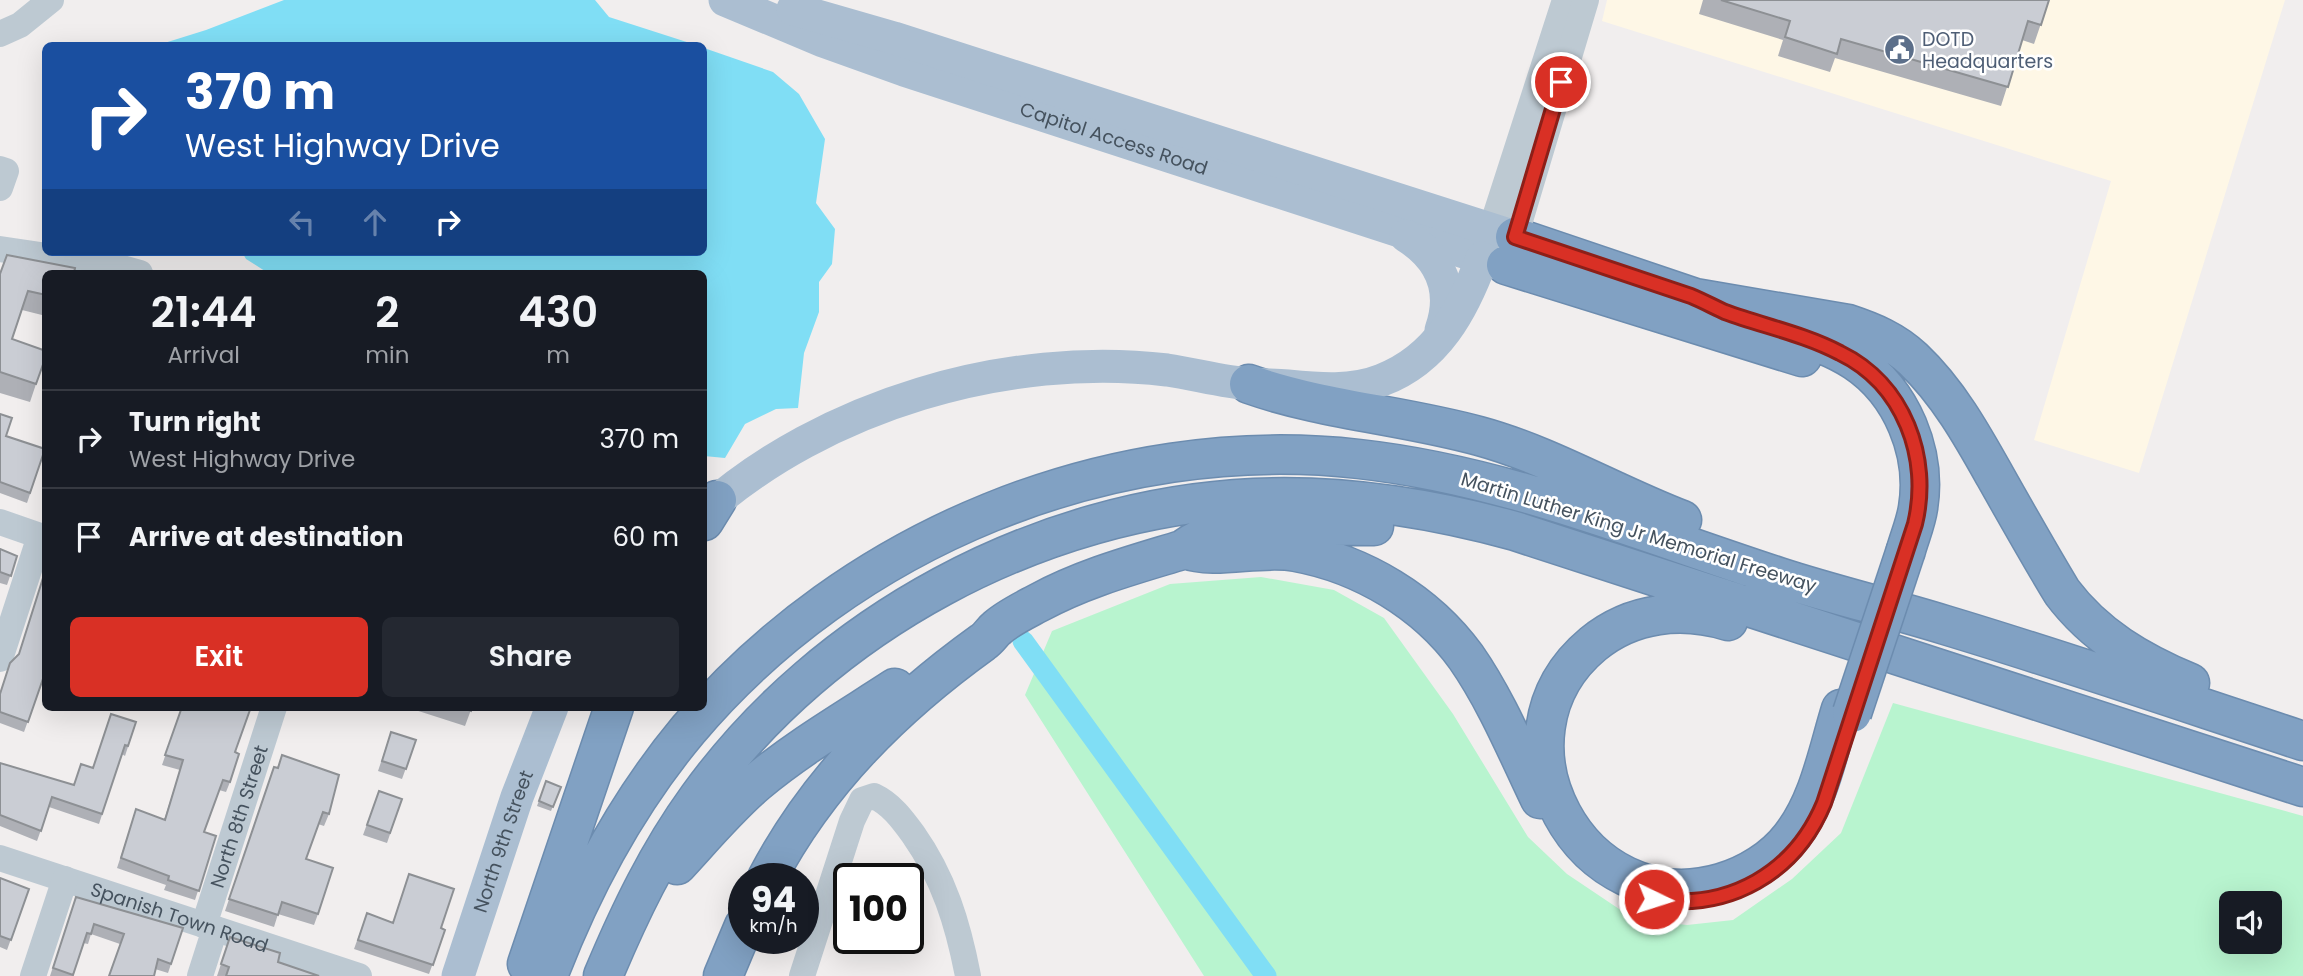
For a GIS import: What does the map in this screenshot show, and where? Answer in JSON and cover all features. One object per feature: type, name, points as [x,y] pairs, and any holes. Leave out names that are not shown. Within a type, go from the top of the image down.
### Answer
[{"type":"highway","points":[[1499,247],[1695,298],[1848,324],[1869,331],[1901,349],[1928,376],[1957,413],[2062,592],[2087,622],[2142,660],[2295,738]]},
{"type":"highway","points":[[1499,247],[1816,361],[1852,379],[1882,408],[1894,428],[1903,453],[1908,483],[1900,548]]},
{"type":"highway","points":[[1185,549],[1199,554],[1287,550],[1313,555],[1356,570],[1402,596],[1440,628],[1466,657],[1485,686],[1550,820],[1576,856],[1605,879],[1630,892],[1679,902],[1721,897],[1759,880],[1788,858],[1804,841],[1818,818],[1847,711],[1900,548],[1918,510],[1919,462],[1907,423],[1884,387],[1857,362],[1810,340],[1725,312],[1695,298]]},
{"type":"highway","points":[[1249,384],[1287,397],[1451,429],[1506,444],[1641,504],[1794,562],[1947,625]]},
{"type":"highway","name":"Martin Luther King Jr Memorial Freeway","points":[[548,976],[584,891],[628,813],[681,740],[750,665],[797,624],[847,587],[915,547],[1004,506],[1095,479],[1160,466],[1260,456],[1328,456],[1397,464],[1502,486],[1786,579],[1947,625],[2295,738]]},
{"type":"highway","name":"Martin Luther King Jr Memorial Freeway","points":[[603,976],[664,848],[699,795],[787,699],[846,649],[891,617],[947,583],[999,559],[1080,530],[1124,518],[1184,506],[1254,498],[1325,499],[1390,504],[1516,531],[2303,787]]},
{"type":"highway","points":[[776,863],[811,808],[860,747],[913,697],[991,637],[997,628],[1040,602],[1107,572],[1185,549],[1196,540],[1234,533],[1296,526],[1516,531]]},
{"type":"highway","points":[[1847,711],[1813,798],[1798,827],[1780,849],[1758,867],[1717,884],[1689,888],[1663,887],[1626,876],[1602,862],[1584,846],[1566,822],[1553,796],[1545,771],[1544,742],[1548,715],[1569,668],[1610,632],[1632,621],[1664,614],[1682,613],[1719,618],[1837,657],[2029,699]]},
{"type":"highway","points":[[633,909],[708,829],[758,782],[825,733],[985,629],[997,628]]},
{"type":"highway","points":[[524,976],[613,711]]},
{"type":"highway","points":[[723,976],[732,954]]},
{"type":"main road","name":"Capitol Access Road","points":[[725,0],[882,63],[1395,229],[1499,247]]},
{"type":"main road","name":"Capitol Access Road","points":[[753,0],[894,38],[1499,247]]},
{"type":"main road","points":[[1395,229],[1427,252],[1445,286],[1447,310],[1436,342]]},
{"type":"main road","points":[[708,511],[780,456],[839,424],[918,395],[963,384],[1043,371],[1123,367],[1165,370],[1249,384],[1322,389],[1380,381],[1414,363],[1436,342],[1460,310],[1499,247]]},
{"type":"main road","name":"North 9th Street","points":[[458,976],[517,797],[550,711]]},
{"type":"street","points":[[0,34],[20,25],[51,0]]},
{"type":"street","points":[[1499,247],[1564,0]]},
{"type":"street","points":[[1499,247],[1586,0]]},
{"type":"street","points":[[0,249],[42,255]]},
{"type":"street","points":[[47,256],[129,270]]},
{"type":"street","points":[[0,522],[42,537]]},
{"type":"street","points":[[0,659],[42,540]]},
{"type":"street","name":"North 8th Street","points":[[200,976],[209,927],[273,711]]},
{"type":"street","points":[[802,976],[852,821],[862,800],[869,797],[881,799],[890,806],[936,871],[955,916],[968,976]]},
{"type":"street","name":"Spanish Town Road","points":[[0,858],[359,976]]},
{"type":"street","points":[[33,976],[65,879]]},
{"type":"shaded area","points":[[1607,0],[2285,0],[2139,473],[2034,440],[2111,181],[1602,21]]},
{"type":"green space","points":[[1261,577],[1334,590],[1384,618],[1453,714],[1528,837],[1567,874],[1634,919],[1687,925],[1733,920],[1792,879],[1841,833],[1893,703],[2303,816],[2303,976],[1204,976],[1025,695],[1052,631],[1170,584]]},
{"type":"water","points":[[284,0],[595,0],[609,17],[687,42],[168,42]]},
{"type":"water","points":[[707,49],[773,72],[799,94],[825,139],[816,203],[835,229],[832,264],[819,282],[819,312],[804,353],[798,408],[776,409],[745,424],[725,458],[707,456],[707,270],[263,270],[244,256],[707,256]]},
{"type":"building","name":"DOTD Headquarters","points":[[1721,0],[2049,0],[2041,25],[2028,21],[2008,87],[1841,39],[1837,54],[1785,37],[1790,21]]},
{"type":"building","points":[[7,255],[75,268],[42,270],[42,294],[28,291],[12,339],[42,350],[42,367],[36,384],[0,372],[0,274]]},
{"type":"building","points":[[0,414],[12,418],[6,436],[42,448],[42,458],[30,493],[0,482]]},
{"type":"building","points":[[0,549],[17,556],[11,576],[0,572]]},
{"type":"building","points":[[42,581],[42,682],[28,722],[0,712],[0,694],[10,663],[19,654]]},
{"type":"building","points":[[181,711],[250,711],[235,752],[239,754],[230,782],[223,780],[204,832],[216,836],[199,891],[168,880],[169,876],[121,858],[136,809],[165,820],[183,760],[165,755]]},
{"type":"building","points":[[111,714],[136,722],[128,746],[125,745],[102,814],[52,797],[41,831],[0,815],[0,763],[74,785],[81,764],[93,768]]},
{"type":"building","points":[[391,732],[416,740],[406,769],[382,761]]},
{"type":"building","points":[[282,755],[339,775],[329,814],[323,812],[306,859],[333,868],[318,914],[282,902],[278,915],[229,899],[274,767],[278,768]]},
{"type":"building","points":[[546,781],[561,787],[553,807],[539,801]]},
{"type":"building","points":[[379,791],[402,799],[390,833],[367,825]]},
{"type":"building","points":[[409,874],[454,889],[441,928],[445,930],[433,965],[358,940],[367,913],[393,923]]},
{"type":"building","points":[[0,878],[29,889],[11,940],[0,936]]},
{"type":"building","points":[[76,897],[183,928],[171,964],[158,959],[154,976],[109,976],[124,934],[94,924],[91,934],[87,933],[73,975],[53,968]]},
{"type":"building","points":[[230,937],[280,953],[278,962],[319,976],[226,976],[229,967],[221,964]]},
{"type":"waterway","points":[[1023,641],[1266,976]]},
{"type":"place","name":"DOTD Headquarters","points":[[1899,50]]},
{"type":"route","points":[[1561,82],[1515,237],[1695,298],[1725,312],[1810,340],[1843,354],[1872,375],[1895,401],[1910,430],[1919,462],[1920,496],[1915,524],[1824,803],[1812,829],[1779,867],[1735,892],[1691,902],[1654,899]]}]
